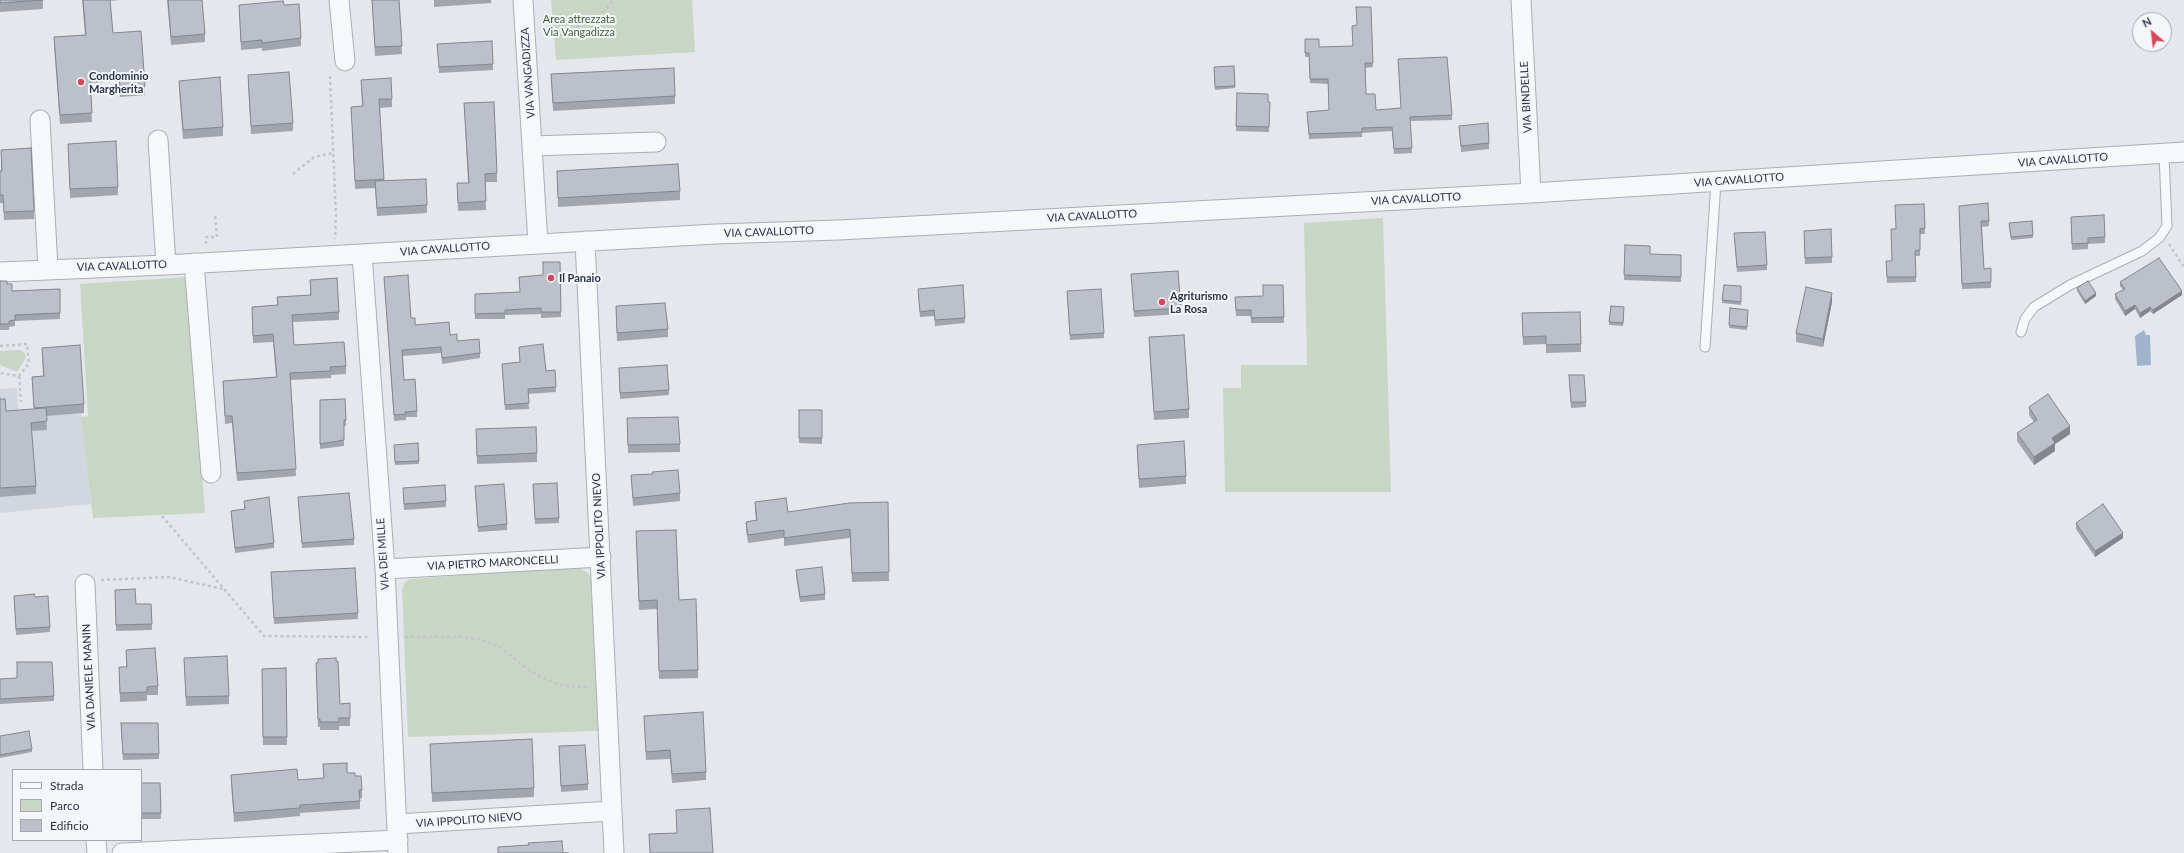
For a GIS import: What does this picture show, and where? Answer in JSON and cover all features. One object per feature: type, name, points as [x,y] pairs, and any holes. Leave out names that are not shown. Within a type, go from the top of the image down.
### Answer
[{"type":"street","points":[[340,0],[345,61]]},
{"type":"street","name":"VIA VANGADIZZA","points":[[523,0],[538,244]]},
{"type":"street","name":"VIA BINDELLE","points":[[1520,0],[1531,193]]},
{"type":"street","points":[[40,120],[48,269]]},
{"type":"street","points":[[158,140],[166,265]]},
{"type":"street","points":[[532,146],[656,142]]},
{"type":"street","name":"VIA CAVALLOTTO","points":[[0,272],[166,265],[584,241],[1531,193],[2184,152]]},
{"type":"street","name":"VIA IPPOLITO NIEVO","points":[[584,241],[601,557],[614,853]]},
{"type":"street","name":"VIA DEI MILLE","points":[[362,254],[385,569],[398,839]]},
{"type":"street","points":[[194,263],[211,473]]},
{"type":"street","name":"VIA PIETRO MARONCELLI","points":[[385,569],[601,557]]},
{"type":"street","name":"VIA DANIELE MANIN","points":[[85,584],[93,769]]},
{"type":"street","name":"VIA IPPOLITO NIEVO","points":[[398,839],[612,811]]},
{"type":"street","points":[[122,853],[398,839]]},
{"type":"street","points":[[96,841],[97,853]]},
{"type":"lane","points":[[2021,332],[2025,319],[2034,307],[2070,285],[2142,251],[2159,238],[2167,226],[2164,154]]},
{"type":"lane","points":[[1705,347],[1716,182]]},
{"type":"path","points":[[555,38],[599,16],[610,5],[612,0]]},
{"type":"path","points":[[330,76],[335,240]]},
{"type":"path","points":[[293,174],[314,157],[333,153]]},
{"type":"path","points":[[206,244],[206,237],[216,236],[214,215]]},
{"type":"path","points":[[2162,233],[2184,267]]},
{"type":"path","points":[[0,346],[27,344],[29,363],[19,376],[21,402]]},
{"type":"path","points":[[0,373],[19,376]]},
{"type":"path","points":[[162,516],[264,636],[375,638]]},
{"type":"path","points":[[85,584],[92,581],[169,577],[223,589]]},
{"type":"path","points":[[401,638],[457,636],[483,640],[500,647],[530,670],[547,680],[564,686],[596,687]]},
{"type":"shaded area","points":[[17,388],[19,418],[81,413],[91,504],[0,513],[0,389]]},
{"type":"green space","name":"Area attrezzata Via Vangadizza","points":[[551,0],[692,0],[695,52],[556,60]]},
{"type":"green space","points":[[1383,218],[1391,492],[1225,492],[1223,388],[1241,388],[1241,365],[1307,365],[1304,223]]},
{"type":"green space","points":[[187,277],[205,513],[93,518],[81,417],[88,416],[80,284]]},
{"type":"green space","points":[[20,350],[25,353],[26,358],[17,372],[0,365],[0,351]]},
{"type":"green space","points":[[577,567],[587,572],[591,578],[598,731],[408,737],[402,589],[405,582],[411,579]]},
{"type":"water","points":[[2144,330],[2146,335],[2150,335],[2151,365],[2137,366],[2135,336]]},
{"type":"building","points":[[0,0],[43,0],[0,3]]},
{"type":"building","name":"Condominio Margherita","points":[[83,0],[110,0],[113,33],[141,31],[145,86],[120,88],[119,73],[90,75],[92,113],[60,115],[54,37],[86,35]]},
{"type":"building","points":[[168,0],[202,0],[205,34],[171,37]]},
{"type":"building","points":[[372,0],[399,0],[402,46],[375,47]]},
{"type":"building","points":[[283,1],[284,5],[299,4],[301,38],[262,43],[262,40],[241,42],[239,5]]},
{"type":"building","points":[[1356,7],[1371,7],[1373,63],[1365,63],[1366,94],[1375,94],[1376,110],[1401,108],[1398,59],[1447,57],[1452,115],[1410,117],[1412,148],[1394,149],[1392,127],[1362,128],[1362,132],[1309,134],[1307,112],[1329,110],[1328,79],[1310,79],[1309,53],[1305,53],[1305,39],[1319,39],[1319,47],[1353,46],[1352,26],[1357,25]]},
{"type":"building","points":[[492,41],[493,64],[439,67],[437,44]]},
{"type":"building","points":[[1234,66],[1235,86],[1215,87],[1214,67]]},
{"type":"building","points":[[674,68],[675,96],[553,103],[551,74]]},
{"type":"building","points":[[289,72],[293,123],[251,126],[248,75]]},
{"type":"building","points":[[220,77],[223,127],[183,130],[179,81]]},
{"type":"building","points":[[391,78],[392,99],[379,99],[384,179],[355,181],[351,107],[363,106],[361,80]]},
{"type":"building","points":[[1237,93],[1268,94],[1268,102],[1270,102],[1269,127],[1236,126]]},
{"type":"building","points":[[494,102],[497,173],[485,174],[486,201],[458,203],[457,183],[469,183],[464,103]]},
{"type":"building","points":[[1488,123],[1489,143],[1461,146],[1459,126]]},
{"type":"building","points":[[116,141],[118,187],[70,189],[68,144]]},
{"type":"building","points":[[31,148],[34,211],[4,212],[3,195],[0,195],[0,171],[2,171],[1,150]]},
{"type":"building","points":[[678,164],[680,191],[558,198],[557,171]]},
{"type":"building","points":[[426,179],[427,205],[377,208],[375,181]]},
{"type":"building","points":[[1988,203],[1989,221],[1981,221],[1984,269],[1991,268],[1991,282],[1962,284],[1959,206]]},
{"type":"building","points":[[1924,204],[1925,228],[1920,229],[1920,250],[1915,251],[1916,277],[1887,277],[1886,261],[1892,261],[1891,229],[1896,229],[1895,205]]},
{"type":"building","points":[[2104,215],[2105,237],[2088,238],[2088,243],[2072,244],[2071,217]]},
{"type":"building","points":[[2032,221],[2033,235],[2011,237],[2009,223]]},
{"type":"building","points":[[1831,229],[1832,257],[1805,258],[1804,231]]},
{"type":"building","points":[[1765,232],[1767,265],[1737,267],[1734,233]]},
{"type":"building","points":[[1625,245],[1650,246],[1650,254],[1681,255],[1681,277],[1624,275]]},
{"type":"building","points":[[2159,258],[2182,291],[2153,310],[2150,307],[2140,313],[2135,305],[2125,311],[2115,294],[2125,289],[2120,282]]},
{"type":"building","points":[[543,262],[560,262],[561,312],[541,312],[541,308],[505,310],[505,313],[475,314],[475,294],[520,292],[519,277],[543,275]]},
{"type":"building","points":[[1178,271],[1181,308],[1134,311],[1131,274]]},
{"type":"building","points":[[408,275],[411,318],[415,318],[415,325],[449,322],[450,335],[457,334],[457,341],[479,339],[480,353],[442,358],[441,347],[402,350],[404,380],[415,379],[417,411],[394,415],[384,277]]},
{"type":"building","points":[[337,278],[339,312],[292,315],[294,345],[344,342],[346,366],[330,367],[331,371],[290,373],[296,469],[237,473],[232,416],[225,416],[223,381],[277,377],[273,334],[253,336],[252,307],[278,305],[277,297],[311,295],[310,280]]},
{"type":"building","points":[[0,281],[7,281],[7,284],[12,284],[12,291],[60,289],[60,313],[15,315],[15,320],[9,321],[9,324],[0,324]]},
{"type":"building","points":[[2088,281],[2096,293],[2085,301],[2077,288]]},
{"type":"building","points":[[963,285],[965,318],[935,320],[934,310],[920,312],[918,289]]},
{"type":"building","points":[[1263,285],[1283,285],[1284,317],[1251,318],[1251,310],[1236,310],[1235,297],[1263,296]]},
{"type":"building","points":[[1724,285],[1741,286],[1741,302],[1722,300]]},
{"type":"building","points":[[1806,287],[1832,293],[1823,339],[1796,333]]},
{"type":"building","points":[[1101,289],[1104,333],[1070,335],[1067,291]]},
{"type":"building","points":[[665,303],[668,329],[617,333],[616,306]]},
{"type":"building","points":[[1611,306],[1624,307],[1623,323],[1609,322]]},
{"type":"building","points":[[1730,308],[1748,310],[1747,327],[1729,325]]},
{"type":"building","points":[[1580,312],[1581,344],[1546,345],[1546,336],[1523,337],[1522,313]]},
{"type":"building","points":[[1184,335],[1189,409],[1154,412],[1149,337]]},
{"type":"building","points":[[543,344],[546,371],[555,370],[556,387],[528,389],[529,403],[505,405],[502,364],[520,362],[519,347]]},
{"type":"building","points":[[80,345],[84,404],[34,408],[32,377],[44,376],[42,348]]},
{"type":"building","points":[[667,365],[669,390],[620,393],[619,368]]},
{"type":"building","points":[[1569,375],[1584,375],[1586,402],[1571,402]]},
{"type":"building","points":[[2048,394],[2070,426],[2052,438],[2055,443],[2034,457],[2017,433],[2037,420],[2029,407]]},
{"type":"building","points":[[0,399],[5,399],[6,411],[46,408],[47,421],[31,423],[36,486],[0,488]]},
{"type":"building","points":[[345,399],[346,420],[344,420],[344,440],[320,444],[320,400]]},
{"type":"building","points":[[799,410],[822,410],[822,438],[799,438]]},
{"type":"building","points":[[678,417],[680,444],[628,445],[627,418]]},
{"type":"building","points":[[536,427],[537,453],[477,456],[476,429]]},
{"type":"building","points":[[1184,441],[1186,476],[1139,479],[1137,445]]},
{"type":"building","points":[[418,443],[419,461],[395,462],[394,445]]},
{"type":"building","points":[[678,470],[680,493],[633,498],[631,475],[653,474],[652,472]]},
{"type":"building","points":[[557,483],[559,518],[535,519],[533,484]]},
{"type":"building","points":[[504,484],[507,524],[478,527],[475,486]]},
{"type":"building","points":[[445,485],[446,501],[404,504],[403,488]]},
{"type":"building","points":[[349,493],[354,539],[302,543],[298,497]]},
{"type":"building","points":[[269,497],[274,543],[235,548],[231,511],[245,509],[244,501]]},
{"type":"building","points":[[786,498],[788,512],[849,503],[888,502],[889,572],[852,573],[850,529],[784,538],[784,530],[748,535],[746,522],[757,520],[755,502]]},
{"type":"building","points":[[2103,504],[2123,533],[2095,551],[2076,523]]},
{"type":"building","points":[[676,530],[679,600],[696,599],[698,670],[659,671],[657,600],[639,601],[636,531]]},
{"type":"building","points":[[822,567],[825,594],[800,597],[796,570]]},
{"type":"building","points":[[355,568],[358,613],[274,618],[271,572]]},
{"type":"building","points":[[135,589],[136,604],[151,604],[152,624],[116,625],[115,590]]},
{"type":"building","points":[[34,594],[35,597],[48,596],[50,627],[16,629],[14,596]]},
{"type":"building","points":[[155,648],[158,686],[147,687],[147,692],[120,693],[119,667],[127,667],[126,650]]},
{"type":"building","points":[[227,656],[229,696],[186,697],[184,658]]},
{"type":"building","points":[[336,658],[336,661],[338,661],[340,704],[350,703],[350,718],[339,718],[339,722],[320,722],[320,719],[318,719],[316,663],[318,663],[318,659]]},
{"type":"building","points":[[17,662],[52,662],[54,696],[0,699],[0,679],[17,678]]},
{"type":"building","points":[[286,668],[287,737],[263,737],[262,669]]},
{"type":"building","points":[[703,712],[706,772],[672,774],[670,750],[646,752],[644,716]]},
{"type":"building","points":[[121,723],[158,723],[159,754],[123,754]]},
{"type":"building","points":[[29,731],[32,749],[0,755],[0,736]]},
{"type":"building","points":[[532,739],[534,788],[432,793],[430,744]]},
{"type":"building","points":[[585,745],[588,784],[561,786],[559,746]]},
{"type":"building","points":[[347,763],[347,773],[355,773],[355,776],[361,776],[362,790],[359,790],[360,801],[300,805],[300,808],[234,813],[231,775],[297,769],[298,780],[324,778],[323,764]]},
{"type":"building","points":[[142,783],[160,783],[161,813],[142,813]]},
{"type":"building","points":[[710,808],[713,853],[650,853],[649,834],[677,833],[676,810]]},
{"type":"building","points":[[562,841],[563,853],[498,853],[498,847]]},
{"type":"place","name":"Condominio Margherita","points":[[81,82]]},
{"type":"place","name":"Il Panaio","points":[[551,278]]},
{"type":"place","name":"Agriturismo La Rosa","points":[[1162,302]]}]
